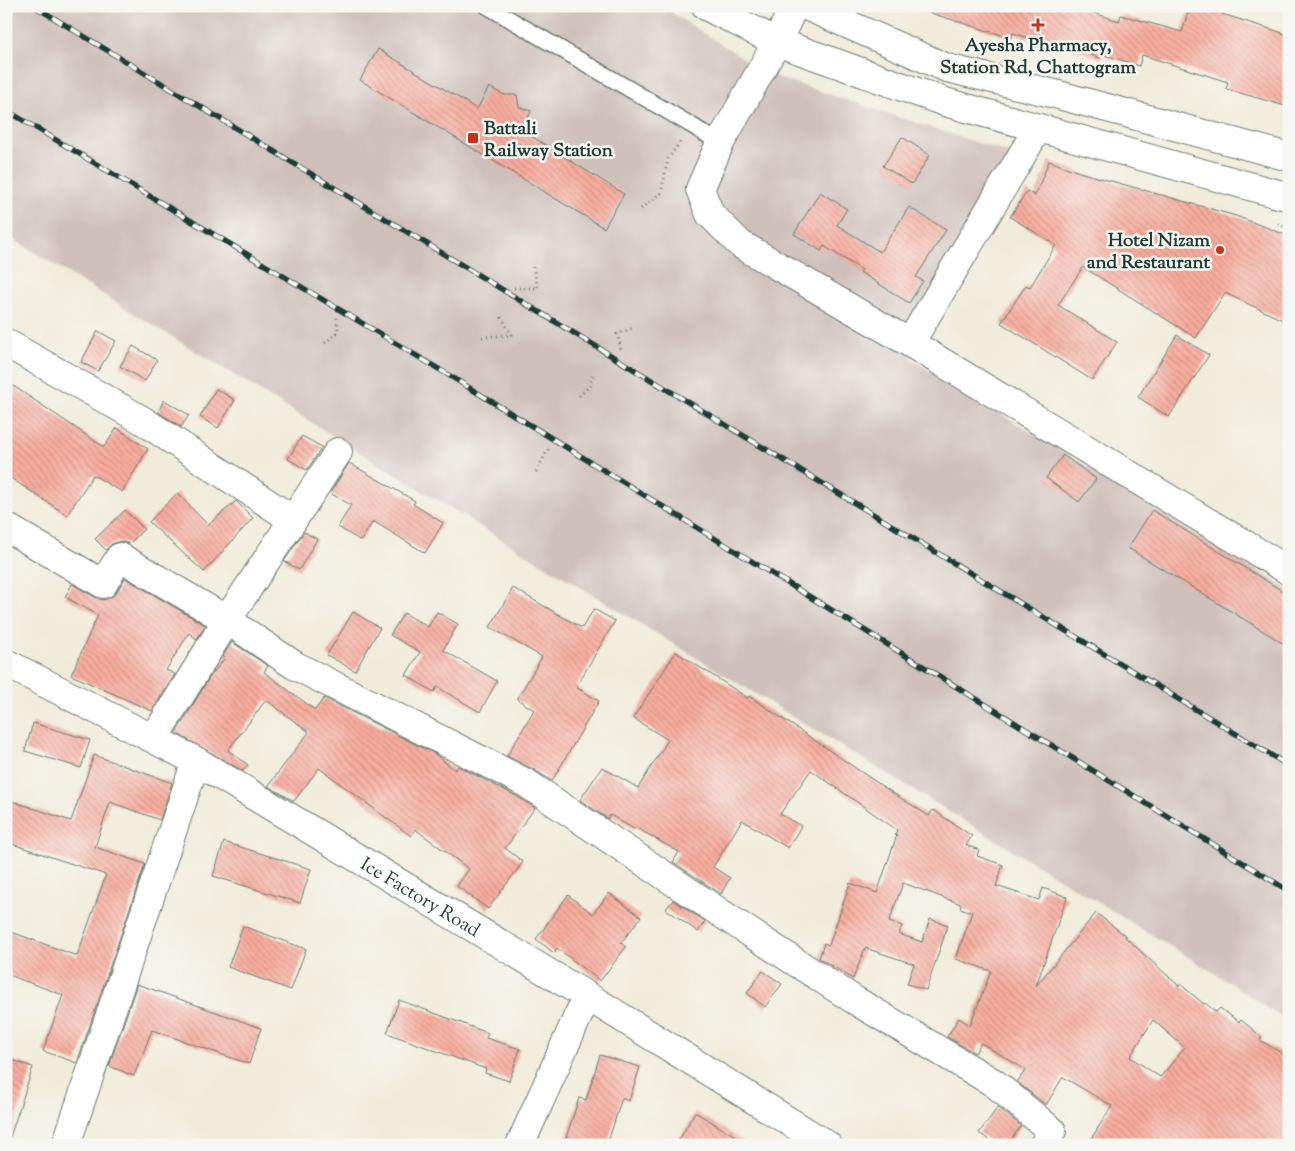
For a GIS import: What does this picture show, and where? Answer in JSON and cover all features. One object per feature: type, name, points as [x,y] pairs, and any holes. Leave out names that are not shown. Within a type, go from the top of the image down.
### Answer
[{"type":"street","points":[[706,6],[777,42],[945,102],[1289,197]]},
{"type":"street","points":[[794,6],[777,42],[720,143],[700,189],[710,214],[740,244],[910,343],[1289,571]]},
{"type":"street","points":[[806,6],[947,68],[1073,98],[1289,158]]},
{"type":"street","points":[[910,343],[1038,128]]},
{"type":"street","points":[[6,343],[142,420],[293,520]]},
{"type":"street","points":[[154,738],[227,620],[338,452]]},
{"type":"street","points":[[6,528],[104,584],[120,557],[227,620],[294,665],[526,783],[767,944],[856,1001],[994,1083],[1052,1130],[1044,1145]]},
{"type":"street","name":"Ice Factory Road","points":[[6,663],[196,761],[587,996],[827,1145]]},
{"type":"street","points":[[66,1145],[196,761]]},
{"type":"street","points":[[520,1145],[587,996]]},
{"type":"lane","points":[[487,6],[691,124],[720,143]]},
{"type":"path","points":[[641,209],[661,193],[668,159],[691,124]]},
{"type":"path","points":[[514,288],[538,288],[533,267]]},
{"type":"path","points":[[325,343],[338,332],[337,316]]},
{"type":"path","points":[[482,337],[512,335],[501,317]]},
{"type":"path","points":[[621,349],[618,334],[633,328]]},
{"type":"path","points":[[579,396],[591,385],[593,373]]},
{"type":"path","points":[[536,472],[550,446]]},
{"type":"shaded area","points":[[6,6],[661,6],[770,75],[1027,159],[911,359],[1289,590],[1289,1023],[1229,982],[6,235]],"holes":[[[378,49],[477,109],[489,87],[504,95],[517,95],[519,107],[531,111],[523,131],[624,193],[604,227],[360,80]]]},
{"type":"building","points":[[925,6],[1072,6],[1119,21],[1121,15],[1182,32],[1190,6],[1212,6],[1223,10],[1222,14],[1289,35],[1289,107],[1226,89],[1228,82],[1142,55],[1139,66],[1102,54],[1101,58],[1013,33],[1011,38],[924,11]]},
{"type":"building","points":[[378,49],[477,109],[489,87],[504,95],[517,95],[519,107],[531,111],[523,131],[624,194],[604,228],[360,80]]},
{"type":"building","points":[[902,137],[930,155],[912,184],[883,166]]},
{"type":"building","points":[[1049,161],[1079,172],[1236,216],[1289,236],[1289,323],[1225,293],[1196,338],[1083,267],[1058,305],[1117,342],[1092,380],[1001,323],[1026,285],[1030,287],[1056,245],[1010,217],[1027,191],[1035,196]]},
{"type":"building","points":[[820,192],[847,209],[837,225],[880,252],[909,207],[946,230],[916,277],[923,281],[909,303],[860,272],[862,270],[824,246],[821,251],[794,234]]},
{"type":"building","points":[[98,331],[116,341],[98,371],[81,362]]},
{"type":"building","points":[[1177,335],[1209,355],[1169,417],[1138,397]]},
{"type":"building","points":[[133,346],[157,360],[145,381],[120,366]]},
{"type":"building","points":[[6,381],[104,447],[117,428],[148,449],[122,492],[93,475],[67,515],[6,475]]},
{"type":"building","points":[[216,389],[235,400],[218,428],[200,417]]},
{"type":"building","points":[[164,400],[189,415],[181,427],[158,412]]},
{"type":"building","points":[[302,436],[322,447],[307,470],[288,459]]},
{"type":"building","points":[[1063,455],[1096,479],[1079,502],[1046,478]]},
{"type":"building","points":[[349,463],[415,501],[413,504],[443,523],[425,553],[373,521],[361,541],[338,527],[351,505],[330,493]]},
{"type":"building","points":[[177,493],[208,525],[236,501],[253,518],[204,572],[149,522]]},
{"type":"building","points":[[125,510],[144,529],[129,544],[120,541],[112,544],[106,550],[95,539]]},
{"type":"building","points":[[1152,510],[1289,595],[1289,647],[1128,548]]},
{"type":"building","points":[[304,532],[317,539],[299,570],[284,561]]},
{"type":"building","points":[[125,578],[205,625],[197,639],[189,633],[166,670],[175,674],[152,711],[71,675],[98,615],[65,597],[72,584],[103,600],[116,593]]},
{"type":"building","points":[[513,588],[582,628],[594,609],[615,621],[576,687],[599,701],[552,781],[507,756],[534,710],[517,699],[542,657],[490,627]]},
{"type":"building","points":[[353,612],[380,628],[355,671],[327,655]]},
{"type":"building","points":[[437,612],[458,624],[443,650],[497,681],[480,712],[437,687],[434,692],[406,675],[420,652],[390,635],[404,613],[428,627]]},
{"type":"building","points":[[232,642],[268,666],[264,672],[315,710],[324,698],[435,754],[455,770],[458,766],[518,797],[535,808],[505,848],[523,862],[488,909],[457,886],[469,869],[415,829],[411,836],[319,768],[294,801],[268,786],[309,732],[266,700],[228,750],[248,765],[243,771],[176,733],[209,678],[225,658],[223,656]]},
{"type":"building","points":[[676,652],[748,698],[749,696],[929,816],[933,810],[972,836],[966,845],[979,850],[977,856],[1003,865],[996,886],[1039,900],[1043,888],[1067,897],[1036,986],[1096,913],[1126,936],[1179,986],[1180,984],[1216,1012],[1220,1008],[1239,1022],[1241,1020],[1262,1037],[1260,1040],[1289,1058],[1289,1145],[1087,1145],[1112,1106],[1063,1077],[1046,1105],[1017,1082],[1026,1070],[981,1043],[975,1053],[947,1037],[959,1018],[970,1025],[991,971],[956,959],[972,912],[960,908],[961,904],[903,883],[889,922],[902,926],[899,934],[922,942],[930,919],[948,925],[926,990],[907,984],[914,964],[865,948],[853,979],[819,958],[824,943],[829,945],[850,883],[877,893],[897,835],[895,835],[897,830],[811,770],[780,814],[801,826],[788,848],[742,820],[713,867],[730,878],[721,894],[673,862],[679,852],[610,815],[608,819],[580,800],[602,767],[638,788],[668,740],[633,718]],"holes":[[[1153,1020],[1185,1048],[1160,1077],[1130,1057]]]},
{"type":"building","points":[[33,723],[90,740],[81,768],[25,751]]},
{"type":"building","points":[[94,755],[172,783],[160,820],[110,802],[95,847],[145,864],[77,1063],[43,1051],[63,995],[6,974],[6,930],[77,956],[106,875],[6,842],[6,799],[71,821]]},
{"type":"building","points":[[224,842],[311,869],[300,903],[213,876]]},
{"type":"building","points":[[609,893],[641,917],[621,943],[626,947],[600,981],[557,948],[554,953],[536,939],[568,895],[593,914]]},
{"type":"building","points":[[673,900],[705,921],[698,932],[666,909]]},
{"type":"building","points":[[243,926],[306,949],[291,990],[228,967]]},
{"type":"building","points":[[763,971],[782,984],[765,1007],[747,993]]},
{"type":"building","points":[[137,984],[261,1028],[249,1064],[152,1030],[134,1076],[109,1066]]},
{"type":"building","points":[[399,1000],[488,1033],[486,1038],[520,1049],[509,1081],[485,1073],[486,1069],[387,1033]]},
{"type":"building","points":[[600,1055],[640,1067],[629,1101],[622,1098],[607,1145],[588,1145],[566,1138],[579,1098],[586,1100]]},
{"type":"building","points":[[6,1058],[33,1067],[10,1137],[6,1137]]},
{"type":"building","points":[[998,1107],[1021,1126],[1007,1145],[996,1145],[979,1133]]},
{"type":"building","points":[[695,1112],[750,1145],[676,1145]]},
{"type":"railway","points":[[34,6],[1289,766]]},
{"type":"railway","points":[[6,110],[442,371],[1289,891]]},
{"type":"place","name":"Ayesha Pharmacy, Station Rd, Chattogram","points":[[1038,25]]},
{"type":"place","name":"Battali Railway Station","points":[[473,138]]},
{"type":"place","name":"Hotel Nizam and Restaurant","points":[[1220,250]]}]
